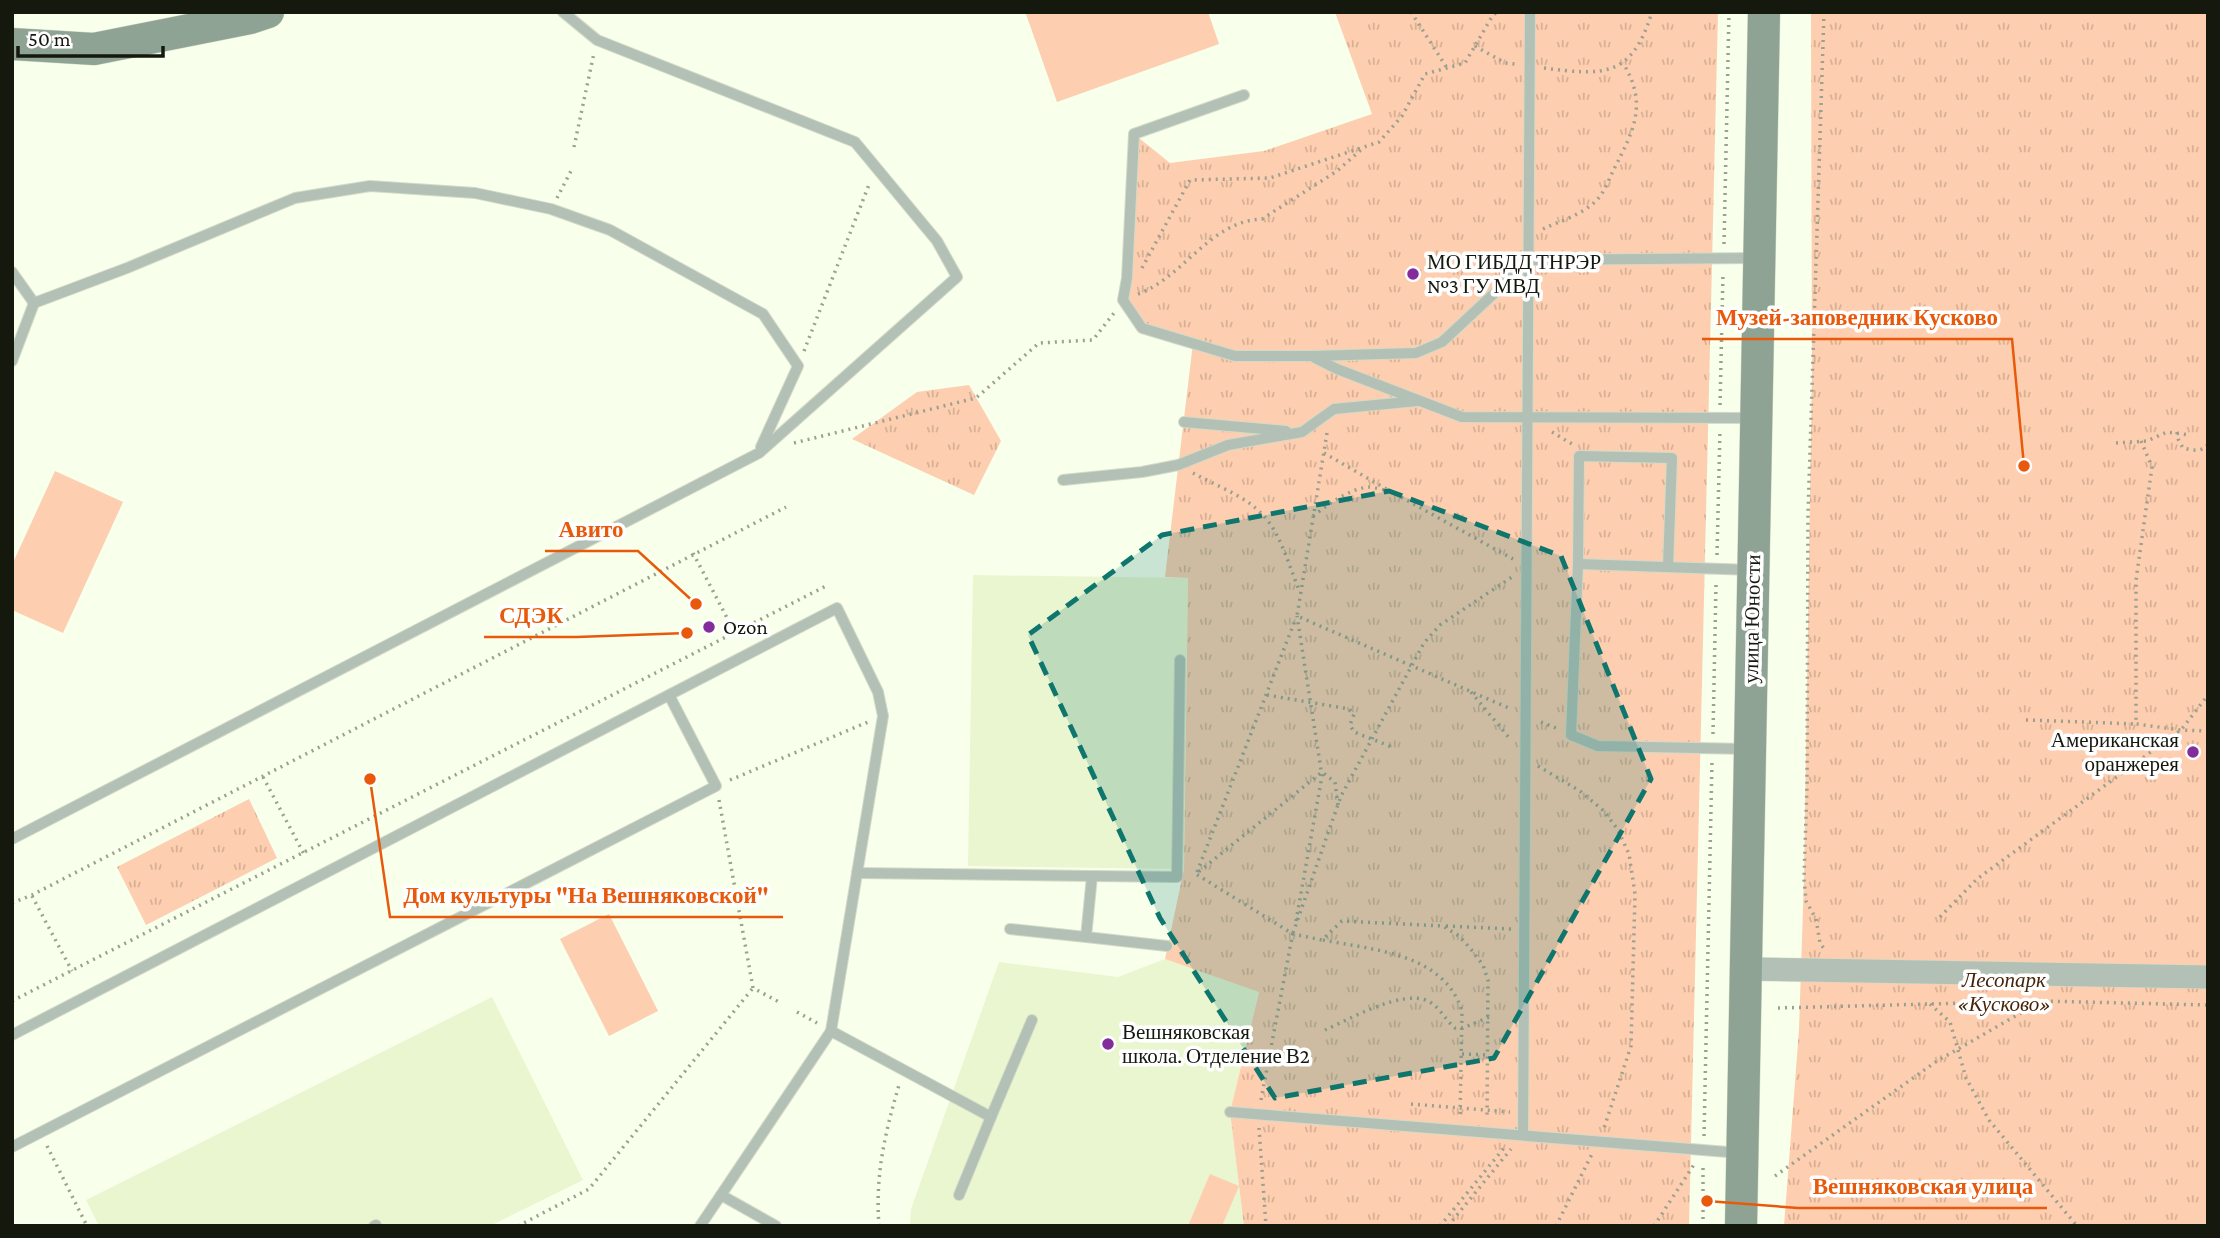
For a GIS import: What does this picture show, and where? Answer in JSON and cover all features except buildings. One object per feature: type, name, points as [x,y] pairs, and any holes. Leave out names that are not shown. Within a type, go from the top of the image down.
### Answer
[{"type":"main road","points":[[12,44],[94,49],[250,18],[268,12]]},
{"type":"main road","name":"улица Юности","points":[[1741,1226],[1764,12]]},
{"type":"street","points":[[1746,969],[2208,978]]},
{"type":"lane","points":[[12,839],[759,453],[957,277],[937,241],[856,142],[597,40],[563,12]]},
{"type":"lane","points":[[1523,1135],[1530,12]]},
{"type":"lane","points":[[1244,95],[1134,134],[1127,278],[1123,300],[1142,328],[1235,356],[1416,353],[1442,342],[1530,260],[1759,258]]},
{"type":"lane","points":[[12,362],[34,303],[127,268],[295,198],[370,186],[475,193],[551,209],[610,230],[763,314],[798,366],[759,453]]},
{"type":"lane","points":[[12,272],[34,303]]},
{"type":"lane","points":[[1312,356],[1337,369],[1462,417],[1756,418]]},
{"type":"lane","points":[[1063,480],[1142,472],[1178,465],[1228,445],[1302,432],[1334,409],[1420,401]]},
{"type":"lane","points":[[1184,422],[1302,432]]},
{"type":"lane","points":[[1668,567],[1672,458],[1580,456],[1571,735],[1598,746],[1749,749]]},
{"type":"lane","points":[[1578,564],[1753,570]]},
{"type":"lane","points":[[12,1035],[837,608],[878,692],[883,716],[831,1031],[700,1226]]},
{"type":"lane","points":[[857,873],[1177,877],[1180,660]]},
{"type":"lane","points":[[12,1147],[716,786],[669,695]]},
{"type":"lane","points":[[1086,937],[1092,876]]},
{"type":"lane","points":[[1010,929],[1167,946]]},
{"type":"lane","points":[[958,1195],[1032,1020]]},
{"type":"lane","points":[[831,1031],[991,1117]]},
{"type":"lane","points":[[1230,1112],[1742,1153]]},
{"type":"lane","points":[[721,1195],[776,1226]]},
{"type":"path","points":[[1411,12],[1447,68]]},
{"type":"path","points":[[1127,278],[1141,271],[1189,180],[1270,178],[1380,142],[1402,116],[1426,74],[1465,63],[1493,15],[1498,12]]},
{"type":"path","points":[[1474,46],[1504,63],[1573,72],[1614,69],[1638,48],[1652,12]]},
{"type":"path","points":[[1703,1226],[1729,12]]},
{"type":"path","points":[[1824,12],[1809,474],[1804,879],[1806,901],[1816,919],[1820,943],[1843,970]]},
{"type":"path","points":[[574,147],[597,40]]},
{"type":"path","points":[[1530,231],[1542,229],[1586,209],[1604,189],[1637,120],[1633,80],[1623,63]]},
{"type":"path","points":[[759,453],[976,398],[1039,343],[1093,340],[1123,300],[1151,289],[1217,234],[1250,219],[1262,219],[1270,214],[1337,171],[1363,148]]},
{"type":"path","points":[[551,209],[573,167]]},
{"type":"path","points":[[798,366],[876,167]]},
{"type":"path","points":[[1196,874],[1297,616],[1330,412]]},
{"type":"path","points":[[1527,418],[1592,456]]},
{"type":"path","points":[[2116,443],[2141,441],[2166,432],[2190,435]]},
{"type":"path","points":[[2178,432],[2183,448],[2196,451],[2208,444]]},
{"type":"path","points":[[2136,724],[2136,580],[2152,467],[2141,441]]},
{"type":"path","points":[[1293,934],[1338,805],[1424,643],[1440,625],[1526,566],[1324,453]]},
{"type":"path","points":[[1178,465],[1233,494],[1259,512],[1277,536],[1301,594]]},
{"type":"path","points":[[1314,516],[1331,502],[1355,491],[1369,487],[1390,491]]},
{"type":"path","points":[[12,903],[263,777],[786,507]]},
{"type":"path","points":[[693,553],[735,633]]},
{"type":"path","points":[[12,1001],[826,586]]},
{"type":"path","points":[[1297,616],[1571,735]]},
{"type":"path","points":[[1266,1226],[1258,1114],[1322,772],[1297,616]]},
{"type":"path","points":[[1471,692],[1525,758],[1580,791],[1604,811],[1618,830],[1629,854],[1635,894],[1631,1046],[1612,1108],[1556,1226]]},
{"type":"path","points":[[1267,695],[1352,711],[1351,729],[1354,732],[1392,747]]},
{"type":"path","points":[[1940,917],[1978,879],[2181,730],[2208,695]]},
{"type":"path","points":[[518,1226],[589,1189],[753,988],[716,786],[883,716]]},
{"type":"path","points":[[2026,720],[2208,730]]},
{"type":"path","points":[[1196,874],[1322,772]]},
{"type":"path","points":[[1322,772],[1335,782],[1338,805]]},
{"type":"path","points":[[263,777],[304,854]]},
{"type":"path","points":[[1177,873],[1196,874],[1293,934],[1402,956],[1424,965],[1443,981],[1459,1001],[1462,1011],[1460,1130]]},
{"type":"path","points":[[32,895],[72,971]]},
{"type":"path","points":[[1322,940],[1342,921],[1524,930]]},
{"type":"path","points":[[1443,926],[1460,936],[1483,964],[1488,980],[1486,1132]]},
{"type":"path","points":[[753,988],[781,1003]]},
{"type":"path","points":[[1325,1030],[1372,1009],[1404,999],[1417,998],[1435,1005],[1455,1028],[1463,1028],[1489,1017]]},
{"type":"path","points":[[1775,1176],[1858,1114],[1958,1049],[2042,1001]]},
{"type":"path","points":[[1778,1008],[2042,1001],[2208,1005]]},
{"type":"path","points":[[1930,1004],[1950,1022],[1966,1078],[1989,1120],[2077,1226]]},
{"type":"path","points":[[797,1012],[831,1031]]},
{"type":"path","points":[[1462,1054],[1488,1055]]},
{"type":"path","points":[[879,1226],[877,1193],[884,1135],[903,1069]]},
{"type":"path","points":[[1411,1104],[1523,1112]]},
{"type":"path","points":[[40,1132],[87,1226]]},
{"type":"path","points":[[1448,1226],[1523,1135]]},
{"type":"path","points":[[1654,1226],[1703,1150]]},
{"type":"highlighted area","points":[[1389,491],[1561,556],[1651,779],[1494,1058],[1275,1098],[1160,918],[1028,635],[1162,535]]},
{"type":"shaded area","points":[[973,575],[1188,578],[1184,869],[968,866]]},
{"type":"shaded area","name":"Вешняковская школа. Отделение В2","points":[[1165,959],[1259,991],[1230,1112],[1244,1226],[910,1226],[911,1209],[999,962],[1118,977]]},
{"type":"shaded area","points":[[492,997],[583,1180],[490,1226],[99,1226],[86,1200]]},
{"type":"green space","points":[[1208,12],[1219,44],[1057,102],[1026,14]]},
{"type":"green space","points":[[1335,12],[1718,12],[1689,1226],[1244,1226],[1230,1112],[1259,992],[1165,959],[1184,869],[1188,578],[1165,577],[1193,343],[1142,328],[1123,300],[1134,134],[1170,163],[1264,151],[1372,114]]},
{"type":"green space","name":"Лесопарк «Кусково»","points":[[1811,12],[2208,12],[2208,1226],[1784,1226],[1799,1030],[1804,879],[1812,368]]},
{"type":"green space","points":[[969,385],[1001,441],[974,495],[852,439],[917,392]]},
{"type":"green space","points":[[55,471],[123,502],[63,633],[12,610],[12,565]]},
{"type":"green space","points":[[249,799],[277,858],[146,925],[117,867]]},
{"type":"green space","points":[[609,914],[658,1011],[609,1036],[560,939]]},
{"type":"green space","points":[[1210,1174],[1239,1186],[1222,1226],[1188,1226]]},
{"type":"place","name":"МО ГИБДД ТНРЭР №3 ГУ МВД","points":[[1413,274]]},
{"type":"place","name":"Музей-заповедник Кусково","points":[[2024,466]]},
{"type":"place","name":"Авито","points":[[696,604]]},
{"type":"place","name":"Ozon","points":[[709,627]]},
{"type":"place","name":"СДЭК","points":[[687,633]]},
{"type":"place","name":"Американская оранжерея","points":[[2193,752]]},
{"type":"place","name":"Дом культуры \"На Вешняковской\"","points":[[370,779]]},
{"type":"place","name":"Вешняковская школа. Отделение В2","points":[[1108,1044]]},
{"type":"place","name":"Вешняковская улица","points":[[1707,1201]]}]
